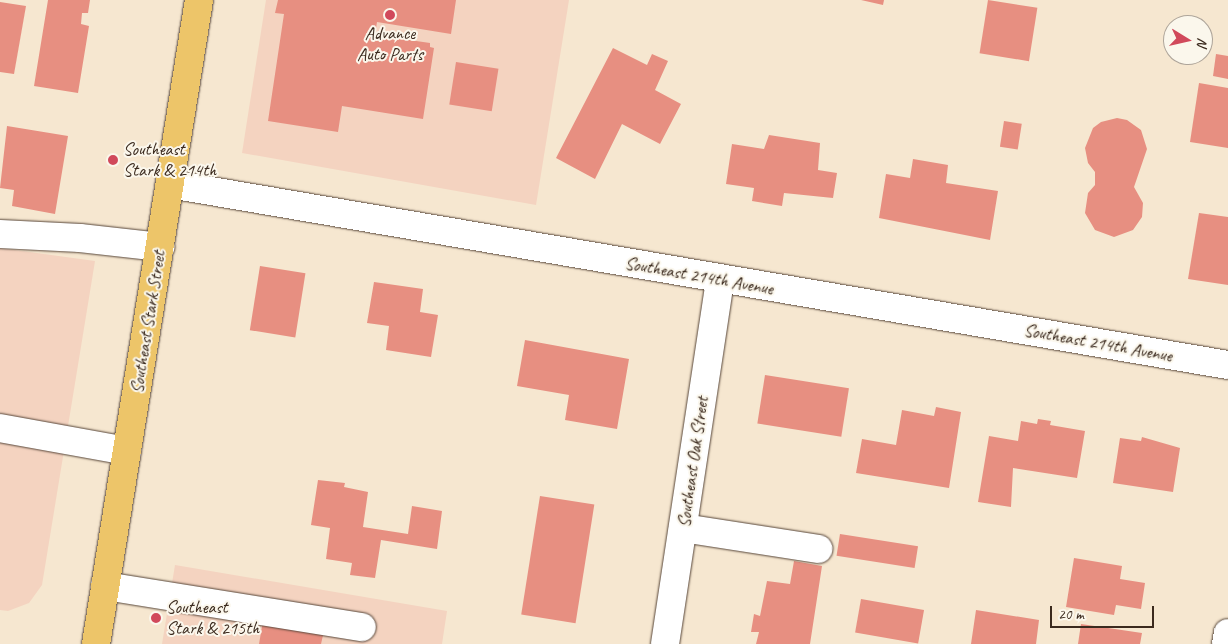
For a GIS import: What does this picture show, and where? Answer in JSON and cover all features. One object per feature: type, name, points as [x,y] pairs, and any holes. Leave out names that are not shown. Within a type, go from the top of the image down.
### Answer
[{"type":"main road","name":"Southeast Stark Street","points":[[96,644],[199,0]]},
{"type":"street","name":"Southeast 214th Avenue","points":[[170,184],[720,280],[1228,365]]},
{"type":"street","points":[[0,234],[80,238],[160,247]]},
{"type":"street","name":"Southeast Oak Street","points":[[665,644],[720,280]]},
{"type":"street","points":[[0,428],[127,451]]},
{"type":"street","points":[[683,528],[818,548]]},
{"type":"street","points":[[105,586],[362,627]]},
{"type":"street","points":[[1226,644],[1228,633]]},
{"type":"shaded area","points":[[266,0],[569,0],[536,205],[242,153]]},
{"type":"shaded area","points":[[0,248],[95,261],[42,585],[29,603],[8,611],[0,610]]},
{"type":"shaded area","points":[[175,565],[447,611],[442,644],[162,644]]},
{"type":"building","points":[[48,0],[90,0],[88,13],[82,13],[81,24],[89,26],[78,93],[34,86]]},
{"type":"building","points":[[278,0],[456,0],[451,34],[377,22],[375,35],[430,43],[430,47],[434,48],[423,119],[342,106],[338,132],[268,121],[284,14],[275,13]]},
{"type":"building","points":[[861,0],[884,0],[883,5]]},
{"type":"building","points":[[988,0],[1037,8],[1029,61],[980,53]]},
{"type":"building","points":[[0,2],[26,6],[14,74],[0,72]]},
{"type":"building","points":[[613,48],[647,65],[652,54],[668,61],[655,90],[681,104],[660,144],[622,124],[595,179],[556,158]]},
{"type":"building","points":[[1216,54],[1228,56],[1228,79],[1213,76]]},
{"type":"building","points":[[456,62],[498,69],[492,111],[449,104]]},
{"type":"building","points":[[1199,83],[1228,88],[1228,148],[1190,142]]},
{"type":"building","points":[[1117,118],[1127,120],[1141,130],[1147,149],[1134,187],[1143,203],[1142,217],[1133,230],[1114,237],[1095,230],[1085,213],[1088,193],[1095,185],[1095,172],[1088,163],[1085,148],[1093,128],[1101,122]]},
{"type":"building","points":[[1004,121],[1022,124],[1018,149],[1000,147]]},
{"type":"building","points":[[7,126],[68,136],[55,214],[12,206],[14,190],[0,188]]},
{"type":"building","points":[[769,135],[820,143],[818,170],[837,173],[833,198],[784,193],[782,206],[752,201],[754,188],[726,184],[732,144],[764,149]]},
{"type":"building","points":[[913,159],[948,165],[946,183],[998,191],[990,240],[879,218],[886,174],[910,178]]},
{"type":"building","points":[[1199,213],[1228,217],[1228,285],[1188,279]]},
{"type":"building","points":[[260,266],[305,273],[295,337],[250,330]]},
{"type":"building","points":[[374,282],[423,289],[420,312],[438,315],[431,357],[386,350],[389,326],[367,323]]},
{"type":"building","points":[[525,340],[629,359],[617,429],[565,420],[569,395],[517,386]]},
{"type":"building","points":[[765,375],[849,388],[841,437],[757,423]]},
{"type":"building","points":[[936,407],[961,412],[949,488],[856,473],[862,439],[896,445],[902,410],[934,416]]},
{"type":"building","points":[[1038,419],[1051,421],[1050,425],[1085,431],[1077,478],[1013,468],[1011,507],[978,502],[989,436],[1018,441],[1021,421],[1037,424]]},
{"type":"building","points":[[1142,437],[1180,448],[1173,492],[1113,483],[1120,438],[1141,441]]},
{"type":"building","points":[[318,480],[345,483],[344,487],[368,492],[363,527],[408,534],[412,506],[442,511],[437,549],[381,540],[375,578],[350,575],[352,563],[326,559],[330,528],[311,525]]},
{"type":"building","points":[[540,496],[594,505],[576,623],[521,615]]},
{"type":"building","points":[[840,534],[918,546],[915,568],[837,556]]},
{"type":"building","points":[[1074,558],[1122,566],[1120,579],[1145,583],[1141,609],[1116,605],[1114,615],[1066,607]]},
{"type":"building","points":[[794,561],[822,566],[810,644],[756,644],[759,632],[751,632],[754,614],[760,616],[767,581],[790,584]]},
{"type":"building","points":[[861,599],[924,610],[918,644],[855,632]]},
{"type":"building","points":[[976,610],[1039,620],[1036,644],[971,644]]},
{"type":"building","points":[[263,621],[324,631],[321,644],[259,644]]},
{"type":"building","points":[[1081,624],[1142,633],[1140,644],[1078,644]]},
{"type":"place","name":"Advance Auto Parts","points":[[390,15]]},
{"type":"place","name":"Southeast Stark & 214th","points":[[113,160]]},
{"type":"place","name":"Southeast Stark & 215th","points":[[156,618]]}]
